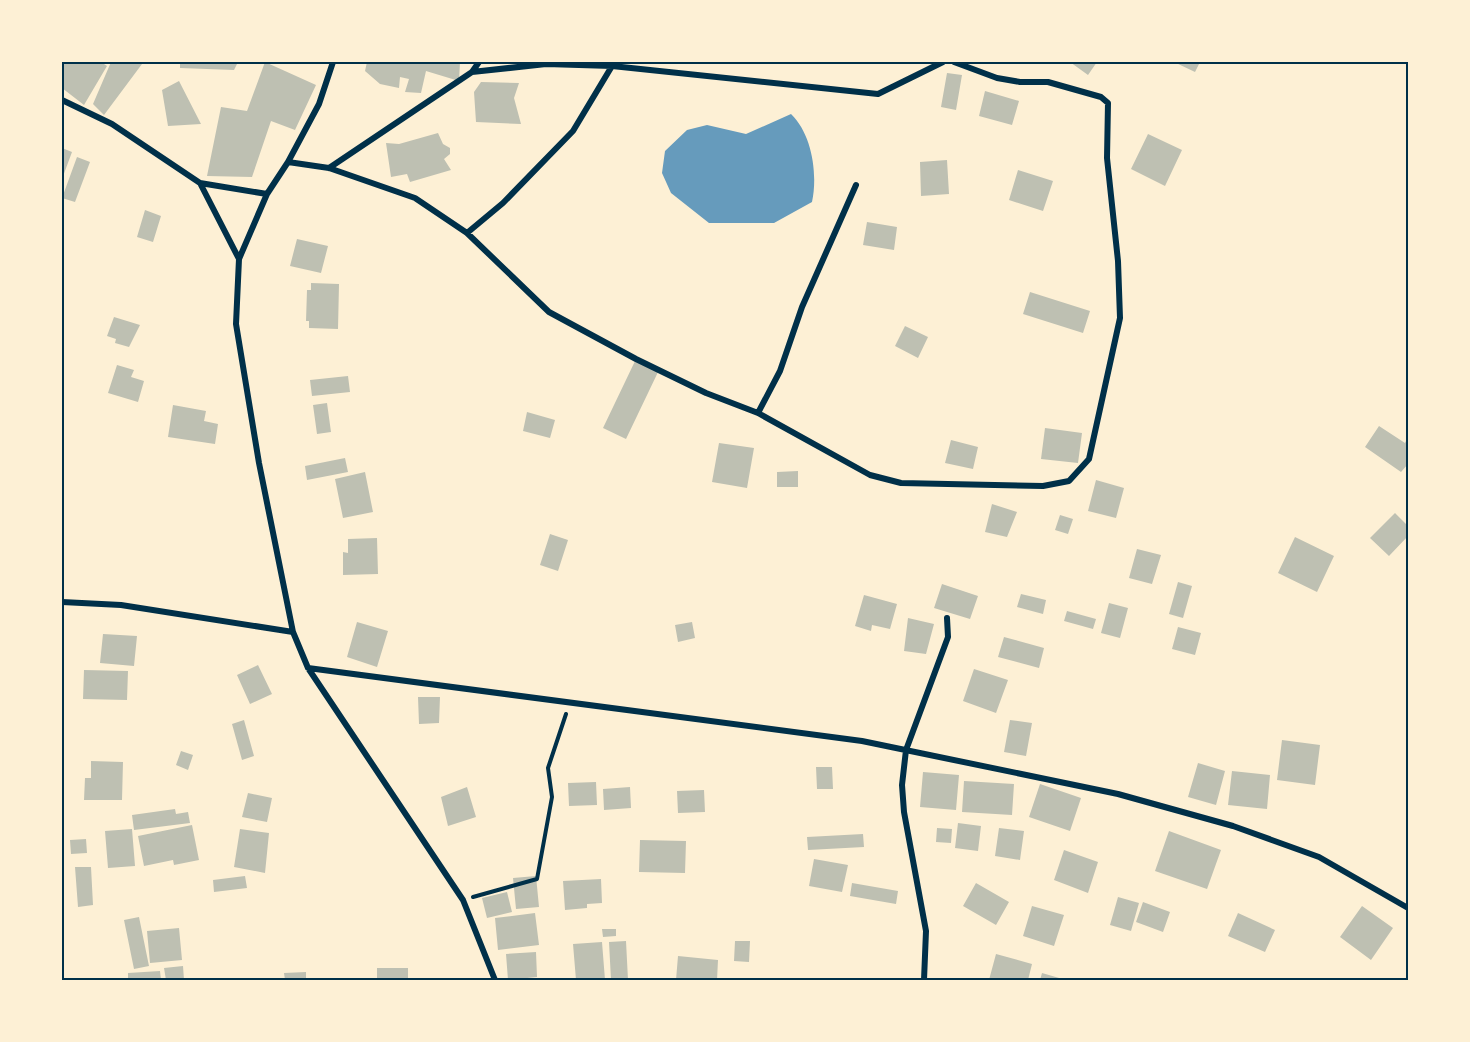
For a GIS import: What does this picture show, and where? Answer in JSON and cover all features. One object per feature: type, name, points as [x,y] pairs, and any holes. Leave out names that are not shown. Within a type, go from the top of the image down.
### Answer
[{"type":"street","points":[[333,62],[319,104],[288,162],[267,194],[239,259],[236,324],[259,463],[292,632],[308,668],[463,900],[495,981]]},
{"type":"street","points":[[329,168],[472,72],[479,62]]},
{"type":"street","points":[[472,72],[546,64],[612,66],[878,94],[943,62]]},
{"type":"street","points":[[288,162],[329,168],[415,198],[467,233],[549,312],[636,359],[706,393],[758,414],[870,475],[901,483],[1043,486],[1069,481],[1089,459],[1120,318],[1118,261],[1107,158],[1108,104],[1101,97],[1048,82],[1020,82],[997,78],[954,62]]},
{"type":"street","points":[[467,233],[503,203],[573,131],[612,66]]},
{"type":"street","points":[[62,100],[112,124],[200,183],[267,194]]},
{"type":"street","points":[[200,183],[239,259]]},
{"type":"street","points":[[758,414],[780,371],[802,307],[856,185]]},
{"type":"street","points":[[62,602],[121,605],[292,632]]},
{"type":"street","points":[[924,981],[926,931],[904,812],[902,785],[906,750],[948,637],[947,618]]},
{"type":"street","points":[[308,668],[862,741],[1118,794],[1233,826],[1319,857],[1408,908]]},
{"type":"path","points":[[463,900],[537,879],[552,796],[548,768],[570,702]]},
{"type":"water","points":[[791,114],[804,132],[812,155],[814,191],[812,202],[774,223],[709,223],[671,193],[662,173],[665,151],[687,130],[707,125],[746,134]]},
{"type":"building","points":[[62,62],[101,62],[107,66],[84,105],[62,88]]},
{"type":"building","points":[[111,62],[142,62],[142,64],[104,115],[93,104]]},
{"type":"building","points":[[180,62],[238,62],[234,70],[180,68]]},
{"type":"building","points":[[265,62],[316,85],[295,130],[271,121],[252,177],[207,176],[221,107],[247,111]]},
{"type":"building","points":[[367,62],[460,62],[459,81],[426,71],[421,93],[405,92],[409,79],[400,77],[399,88],[380,84],[365,71]]},
{"type":"building","points":[[1070,62],[1097,62],[1088,75]]},
{"type":"building","points":[[1174,62],[1200,62],[1195,72]]},
{"type":"building","points":[[947,73],[962,75],[956,110],[941,107]]},
{"type":"building","points":[[179,81],[201,124],[168,126],[162,90]]},
{"type":"building","points":[[481,82],[519,83],[514,98],[521,124],[476,122],[474,92]]},
{"type":"building","points":[[985,91],[1019,101],[1012,125],[979,116]]},
{"type":"building","points":[[438,133],[443,144],[450,148],[450,154],[444,159],[451,170],[410,182],[407,174],[391,177],[386,143],[399,144]]},
{"type":"building","points":[[1148,134],[1182,150],[1165,186],[1131,169]]},
{"type":"building","points":[[62,148],[72,152],[62,179]]},
{"type":"building","points":[[77,157],[90,162],[75,202],[62,198]]},
{"type":"building","points":[[947,160],[949,194],[921,196],[920,162]]},
{"type":"building","points":[[1018,170],[1053,181],[1043,211],[1009,200]]},
{"type":"building","points":[[145,210],[161,216],[153,242],[137,237]]},
{"type":"building","points":[[867,222],[897,227],[894,250],[863,245]]},
{"type":"building","points":[[297,239],[328,246],[321,273],[290,266]]},
{"type":"building","points":[[311,283],[339,284],[338,329],[309,328],[309,321],[306,321],[307,290],[311,290]]},
{"type":"building","points":[[1030,292],[1090,311],[1083,333],[1023,314]]},
{"type":"building","points":[[114,317],[140,325],[129,347],[115,343],[116,339],[107,336]]},
{"type":"building","points":[[905,326],[928,337],[918,358],[895,346]]},
{"type":"building","points":[[636,359],[659,370],[626,439],[603,428]]},
{"type":"building","points":[[117,365],[134,370],[131,377],[144,381],[138,402],[108,393]]},
{"type":"building","points":[[348,376],[350,392],[312,396],[310,380]]},
{"type":"building","points":[[327,403],[331,432],[317,434],[313,405]]},
{"type":"building","points":[[173,405],[206,411],[204,421],[218,424],[215,444],[168,437]]},
{"type":"building","points":[[527,412],[555,420],[550,438],[523,431]]},
{"type":"building","points":[[1379,426],[1405,443],[1408,437],[1408,464],[1401,472],[1365,447]]},
{"type":"building","points":[[1045,428],[1082,433],[1078,463],[1041,459]]},
{"type":"building","points":[[951,440],[978,447],[973,469],[945,463]]},
{"type":"building","points":[[719,443],[754,448],[747,488],[712,482]]},
{"type":"building","points":[[345,458],[348,472],[307,480],[305,466]]},
{"type":"building","points":[[798,471],[798,487],[777,487],[777,472]]},
{"type":"building","points":[[365,472],[373,512],[343,518],[335,479]]},
{"type":"building","points":[[1096,480],[1124,488],[1116,518],[1088,511]]},
{"type":"building","points":[[992,504],[1017,512],[1007,537],[985,532]]},
{"type":"building","points":[[1395,513],[1408,526],[1408,536],[1389,556],[1370,538]]},
{"type":"building","points":[[1060,515],[1073,519],[1068,534],[1055,530]]},
{"type":"building","points":[[550,534],[568,540],[558,571],[540,565]]},
{"type":"building","points":[[1295,537],[1334,556],[1317,592],[1278,573]]},
{"type":"building","points":[[377,538],[378,574],[343,575],[343,552],[348,553],[348,539]]},
{"type":"building","points":[[1137,549],[1161,555],[1152,584],[1129,578]]},
{"type":"building","points":[[1178,582],[1192,586],[1183,618],[1169,614]]},
{"type":"building","points":[[942,584],[978,596],[970,619],[934,608]]},
{"type":"building","points":[[1021,594],[1046,600],[1043,614],[1017,607]]},
{"type":"building","points":[[864,595],[897,604],[890,629],[872,625],[871,631],[855,626]]},
{"type":"building","points":[[1109,603],[1128,608],[1120,638],[1101,633]]},
{"type":"building","points":[[1067,611],[1096,619],[1093,629],[1064,621]]},
{"type":"building","points":[[908,618],[934,624],[926,654],[904,651]]},
{"type":"building","points":[[357,622],[388,631],[377,667],[347,657]]},
{"type":"building","points":[[692,622],[695,638],[678,642],[675,625]]},
{"type":"building","points":[[1178,627],[1201,633],[1195,655],[1172,649]]},
{"type":"building","points":[[103,634],[137,636],[134,666],[100,663]]},
{"type":"building","points":[[1004,637],[1044,648],[1039,668],[998,657]]},
{"type":"building","points":[[258,665],[272,694],[250,704],[237,675]]},
{"type":"building","points":[[974,669],[1008,680],[996,713],[963,701]]},
{"type":"building","points":[[84,670],[128,671],[127,700],[83,699]]},
{"type":"building","points":[[418,697],[440,697],[439,723],[419,724]]},
{"type":"building","points":[[244,720],[254,756],[242,760],[232,724]]},
{"type":"building","points":[[1010,720],[1032,723],[1026,756],[1004,752]]},
{"type":"building","points":[[1282,740],[1320,745],[1315,785],[1277,780]]},
{"type":"building","points":[[181,751],[193,755],[188,770],[176,765]]},
{"type":"building","points":[[91,761],[123,762],[122,800],[84,800],[85,778],[91,778]]},
{"type":"building","points":[[1198,763],[1225,771],[1216,805],[1188,797]]},
{"type":"building","points":[[816,767],[832,767],[833,789],[817,789]]},
{"type":"building","points":[[1232,771],[1270,775],[1267,809],[1228,805]]},
{"type":"building","points":[[923,772],[959,775],[956,810],[920,807]]},
{"type":"building","points":[[964,781],[1014,784],[1012,815],[962,812]]},
{"type":"building","points":[[596,782],[597,805],[569,806],[568,783]]},
{"type":"building","points":[[1040,784],[1081,798],[1070,831],[1029,817]]},
{"type":"building","points":[[467,787],[476,817],[448,826],[441,797]]},
{"type":"building","points":[[630,787],[631,808],[604,810],[603,789]]},
{"type":"building","points":[[704,790],[705,812],[678,813],[677,791]]},
{"type":"building","points":[[248,793],[272,798],[267,822],[242,817]]},
{"type":"building","points":[[175,809],[176,814],[188,812],[190,823],[134,830],[132,815]]},
{"type":"building","points":[[958,823],[981,826],[978,851],[955,848]]},
{"type":"building","points":[[192,825],[199,860],[174,865],[173,860],[144,866],[138,836]]},
{"type":"building","points":[[937,828],[952,829],[951,843],[936,842]]},
{"type":"building","points":[[999,828],[1024,831],[1020,860],[995,856]]},
{"type":"building","points":[[132,829],[135,866],[108,868],[105,831]]},
{"type":"building","points":[[240,829],[269,833],[265,873],[234,867]]},
{"type":"building","points":[[1169,831],[1221,850],[1207,889],[1155,871]]},
{"type":"building","points":[[863,834],[864,847],[808,850],[807,837]]},
{"type":"building","points":[[86,839],[87,853],[71,854],[70,840]]},
{"type":"building","points":[[640,840],[686,841],[685,873],[639,872]]},
{"type":"building","points":[[1064,850],[1098,862],[1088,893],[1054,880]]},
{"type":"building","points":[[814,859],[848,865],[842,892],[809,886]]},
{"type":"building","points":[[75,867],[91,867],[93,905],[78,907]]},
{"type":"building","points":[[245,876],[247,888],[214,892],[213,880]]},
{"type":"building","points":[[536,876],[539,907],[516,909],[513,878]]},
{"type":"building","points":[[601,879],[602,903],[587,904],[587,908],[565,910],[563,881]]},
{"type":"building","points":[[852,883],[898,891],[896,904],[850,896]]},
{"type":"building","points":[[976,883],[1009,902],[996,925],[963,906]]},
{"type":"building","points":[[507,892],[512,912],[487,918],[482,898]]},
{"type":"building","points":[[1118,897],[1139,903],[1131,931],[1110,925]]},
{"type":"building","points":[[1143,902],[1170,912],[1163,932],[1136,922]]},
{"type":"building","points":[[1032,906],[1064,915],[1054,946],[1023,936]]},
{"type":"building","points":[[1362,906],[1393,928],[1371,960],[1340,937]]},
{"type":"building","points":[[535,913],[539,945],[498,950],[495,918]]},
{"type":"building","points":[[1238,913],[1275,930],[1265,952],[1228,936]]},
{"type":"building","points":[[139,917],[149,966],[134,969],[124,920]]},
{"type":"building","points":[[179,928],[182,960],[150,963],[147,931]]},
{"type":"building","points":[[602,929],[616,929],[616,936],[603,937]]},
{"type":"building","points":[[626,941],[628,980],[611,980],[609,942]]},
{"type":"building","points":[[735,941],[750,941],[749,962],[734,961]]},
{"type":"building","points":[[602,942],[605,980],[576,980],[573,944]]},
{"type":"building","points":[[536,952],[537,977],[508,980],[506,954]]},
{"type":"building","points":[[996,954],[1032,964],[1028,980],[989,980]]},
{"type":"building","points":[[678,956],[718,960],[717,980],[676,980]]},
{"type":"building","points":[[183,966],[184,980],[166,980],[164,968]]},
{"type":"building","points":[[377,968],[408,968],[408,980],[377,980]]},
{"type":"building","points":[[160,971],[161,980],[128,980],[128,973]]},
{"type":"building","points":[[306,972],[306,980],[285,980],[284,973]]},
{"type":"building","points":[[1042,973],[1066,980],[1040,980]]}]
